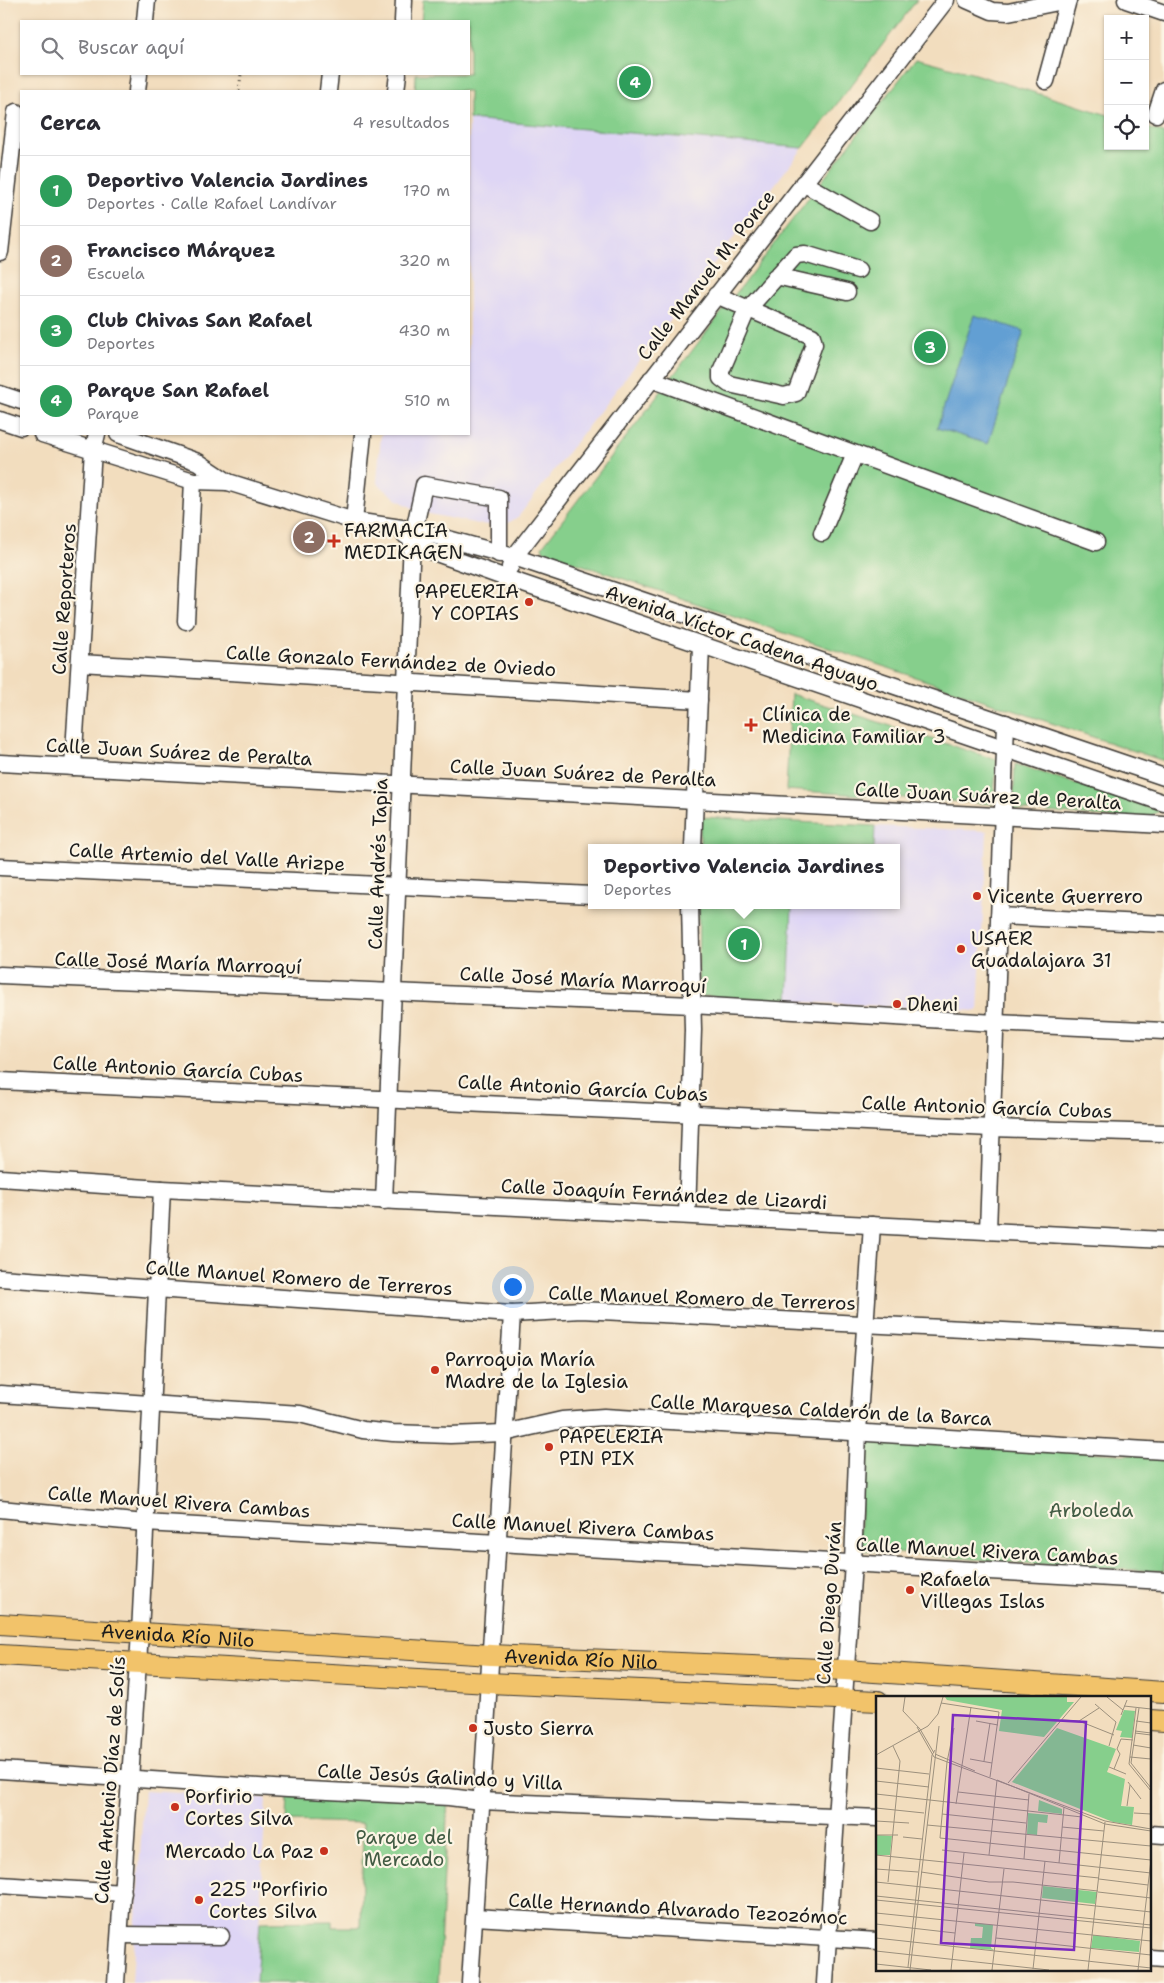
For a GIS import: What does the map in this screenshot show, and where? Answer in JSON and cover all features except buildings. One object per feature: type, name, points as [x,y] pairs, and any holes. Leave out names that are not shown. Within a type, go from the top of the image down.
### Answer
[{"type":"main road","name":"Avenida Río Nilo","points":[[0,1624],[491,1655],[845,1670],[1164,1692]]},
{"type":"main road","name":"Avenida Río Nilo","points":[[0,1655],[489,1683],[876,1701]]},
{"type":"street","points":[[145,20],[147,0]]},
{"type":"street","points":[[403,20],[404,0]]},
{"type":"street","name":"Calle Manuel M. Ponce","points":[[506,578],[506,556],[651,379],[946,0]]},
{"type":"street","points":[[967,0],[1000,12],[1032,4],[1068,0],[1046,80]]},
{"type":"street","points":[[1126,0],[1164,13]]},
{"type":"street","points":[[137,90],[139,75]]},
{"type":"street","points":[[328,90],[330,75]]},
{"type":"street","points":[[396,90],[398,75]]},
{"type":"street","points":[[1156,114],[1164,90]]},
{"type":"street","points":[[0,252],[16,112]]},
{"type":"street","points":[[802,183],[870,221]]},
{"type":"street","points":[[716,295],[747,310],[810,334],[813,338],[814,344],[796,393],[784,396],[729,384],[721,378],[721,372],[747,310],[776,276],[796,255],[801,253],[858,270]]},
{"type":"street","points":[[776,276],[848,292]]},
{"type":"street","points":[[651,379],[1096,542]]},
{"type":"street","points":[[0,394],[20,401]]},
{"type":"street","points":[[0,420],[20,427]]},
{"type":"street","name":"Avenida Víctor Cadena Aguayo","points":[[45,435],[194,481],[228,482],[354,521],[398,529],[413,535],[506,556],[1164,777]]},
{"type":"street","name":"Calle Reporteros","points":[[73,767],[94,450],[97,435]]},
{"type":"street","name":"Avenida Víctor Cadena Aguayo","points":[[121,435],[198,462],[228,482]]},
{"type":"street","points":[[354,521],[363,435]]},
{"type":"street","points":[[822,533],[855,454]]},
{"type":"street","points":[[186,621],[194,481]]},
{"type":"street","name":"Calle Andrés Tapia","points":[[384,1201],[413,535],[424,485],[499,498],[506,556]]},
{"type":"street","name":"Avenida Víctor Cadena Aguayo","points":[[413,535],[428,550],[506,578],[1164,803]]},
{"type":"street","points":[[693,844],[701,645]]},
{"type":"street","name":"Calle Gonzalo Fernández de Oviedo","points":[[80,662],[699,700]]},
{"type":"street","points":[[988,1231],[1006,723]]},
{"type":"street","name":"Calle Juan Suárez de Peralta","points":[[0,763],[695,798],[1164,825]]},
{"type":"street","name":"Calle Artemio del Valle Arizpe","points":[[0,867],[588,895]]},
{"type":"street","points":[[687,1215],[692,1113],[690,909]]},
{"type":"street","points":[[999,916],[1164,924]]},
{"type":"street","name":"Calle José María Marroquí","points":[[0,975],[692,1005],[995,1024],[1164,1031]]},
{"type":"street","name":"Calle Antonio García Cubas","points":[[0,1081],[991,1128],[1164,1133]]},
{"type":"street","name":"Calle Joaquín Fernández de Lizardi","points":[[0,1178],[384,1201],[1164,1240]]},
{"type":"street","name":"Calle Antonio Díaz de Solís","points":[[116,1983],[140,1633],[162,1189]]},
{"type":"street","name":"Calle Diego Durán","points":[[825,1983],[853,1563],[864,1323],[872,1224]]},
{"type":"street","name":"Calle Manuel Romero de Terreros","points":[[0,1278],[512,1314],[581,1310],[1164,1339]]},
{"type":"street","points":[[470,1983],[512,1314]]},
{"type":"street","name":"Calle Marquesa Calderón de la Barca","points":[[0,1394],[300,1414],[363,1430],[393,1433],[450,1435],[504,1433],[562,1420],[604,1417],[1164,1451]]},
{"type":"street","name":"Calle Manuel Rivera Cambas","points":[[0,1509],[145,1523],[1164,1581]]},
{"type":"street","name":"Calle Jesús Galindo y Villa","points":[[0,1770],[481,1800],[876,1818]]},
{"type":"street","points":[[0,1885],[123,1893]]},
{"type":"street","name":"Calle Hernando Alvarado Tezozómoc","points":[[475,1917],[876,1941]]},
{"type":"street","points":[[120,1934],[221,1936]]},
{"type":"path","points":[[239,90],[241,75]]},
{"type":"shaded area","points":[[470,119],[803,148],[518,517],[508,523],[494,525],[479,524],[420,512],[398,500],[377,483],[381,435],[470,435]]},
{"type":"shaded area","points":[[875,826],[987,831],[978,1011],[788,1001],[792,909],[900,909],[900,844],[874,844]]},
{"type":"shaded area","name":"225 \"Porfirio Cortes Silva","points":[[144,1791],[266,1798],[256,1983],[132,1983]]},
{"type":"green space","points":[[423,0],[917,0],[803,148],[470,119],[470,90],[415,90],[416,75],[470,75],[470,20],[421,20]]},
{"type":"green space","points":[[916,58],[1104,114],[1104,150],[1149,150],[1149,128],[1164,133],[1164,761],[544,552],[542,547]]},
{"type":"green space","points":[[791,694],[997,760],[993,804],[786,790]]},
{"type":"green space","points":[[1015,764],[1161,811],[1141,820],[1013,809]]},
{"type":"green space","points":[[700,817],[875,826],[874,844],[700,844]]},
{"type":"green space","points":[[699,909],[792,909],[788,1001],[698,996]]},
{"type":"green space","name":"Arboleda","points":[[863,1438],[1164,1457],[1164,1571],[1086,1568],[859,1550]]},
{"type":"green space","name":"Parque del Mercado","points":[[288,1792],[448,1799],[438,1983],[256,1983],[260,1922],[333,1921],[333,1927],[361,1927],[363,1823],[287,1821]]},
{"type":"water","points":[[974,315],[1024,331],[988,444],[937,428]]},
{"type":"place","name":"Parque San Rafael","points":[[635,82]]},
{"type":"place","name":"Club Chivas San Rafael","points":[[930,347]]},
{"type":"place","name":"Francisco Márquez","points":[[309,537]]},
{"type":"place","name":"FARMACIA MEDIKAGEN","points":[[334,541]]},
{"type":"place","name":"PAPELERIA Y COPIAS","points":[[529,602]]},
{"type":"place","name":"Clínica de Medicina Familiar 3","points":[[751,725]]},
{"type":"place","name":"Vicente Guerrero","points":[[977,896]]},
{"type":"place","name":"Deportivo Valencia Jardines","points":[[744,944]]},
{"type":"place","name":"USAER Guadalajara 31","points":[[961,949]]},
{"type":"place","name":"Dheni","points":[[897,1004]]},
{"type":"place","name":"Parroquia María Madre de la Iglesia","points":[[435,1370]]},
{"type":"place","name":"PAPELERIA PIN PIX","points":[[549,1447]]},
{"type":"place","name":"Rafaela Villegas Islas","points":[[910,1590]]},
{"type":"place","name":"Justo Sierra","points":[[473,1728]]},
{"type":"place","name":"Porfirio Cortes Silva","points":[[175,1807]]},
{"type":"place","name":"Mercado La Paz","points":[[324,1851]]},
{"type":"place","name":"225 \"Porfirio Cortes Silva","points":[[199,1900]]}]
